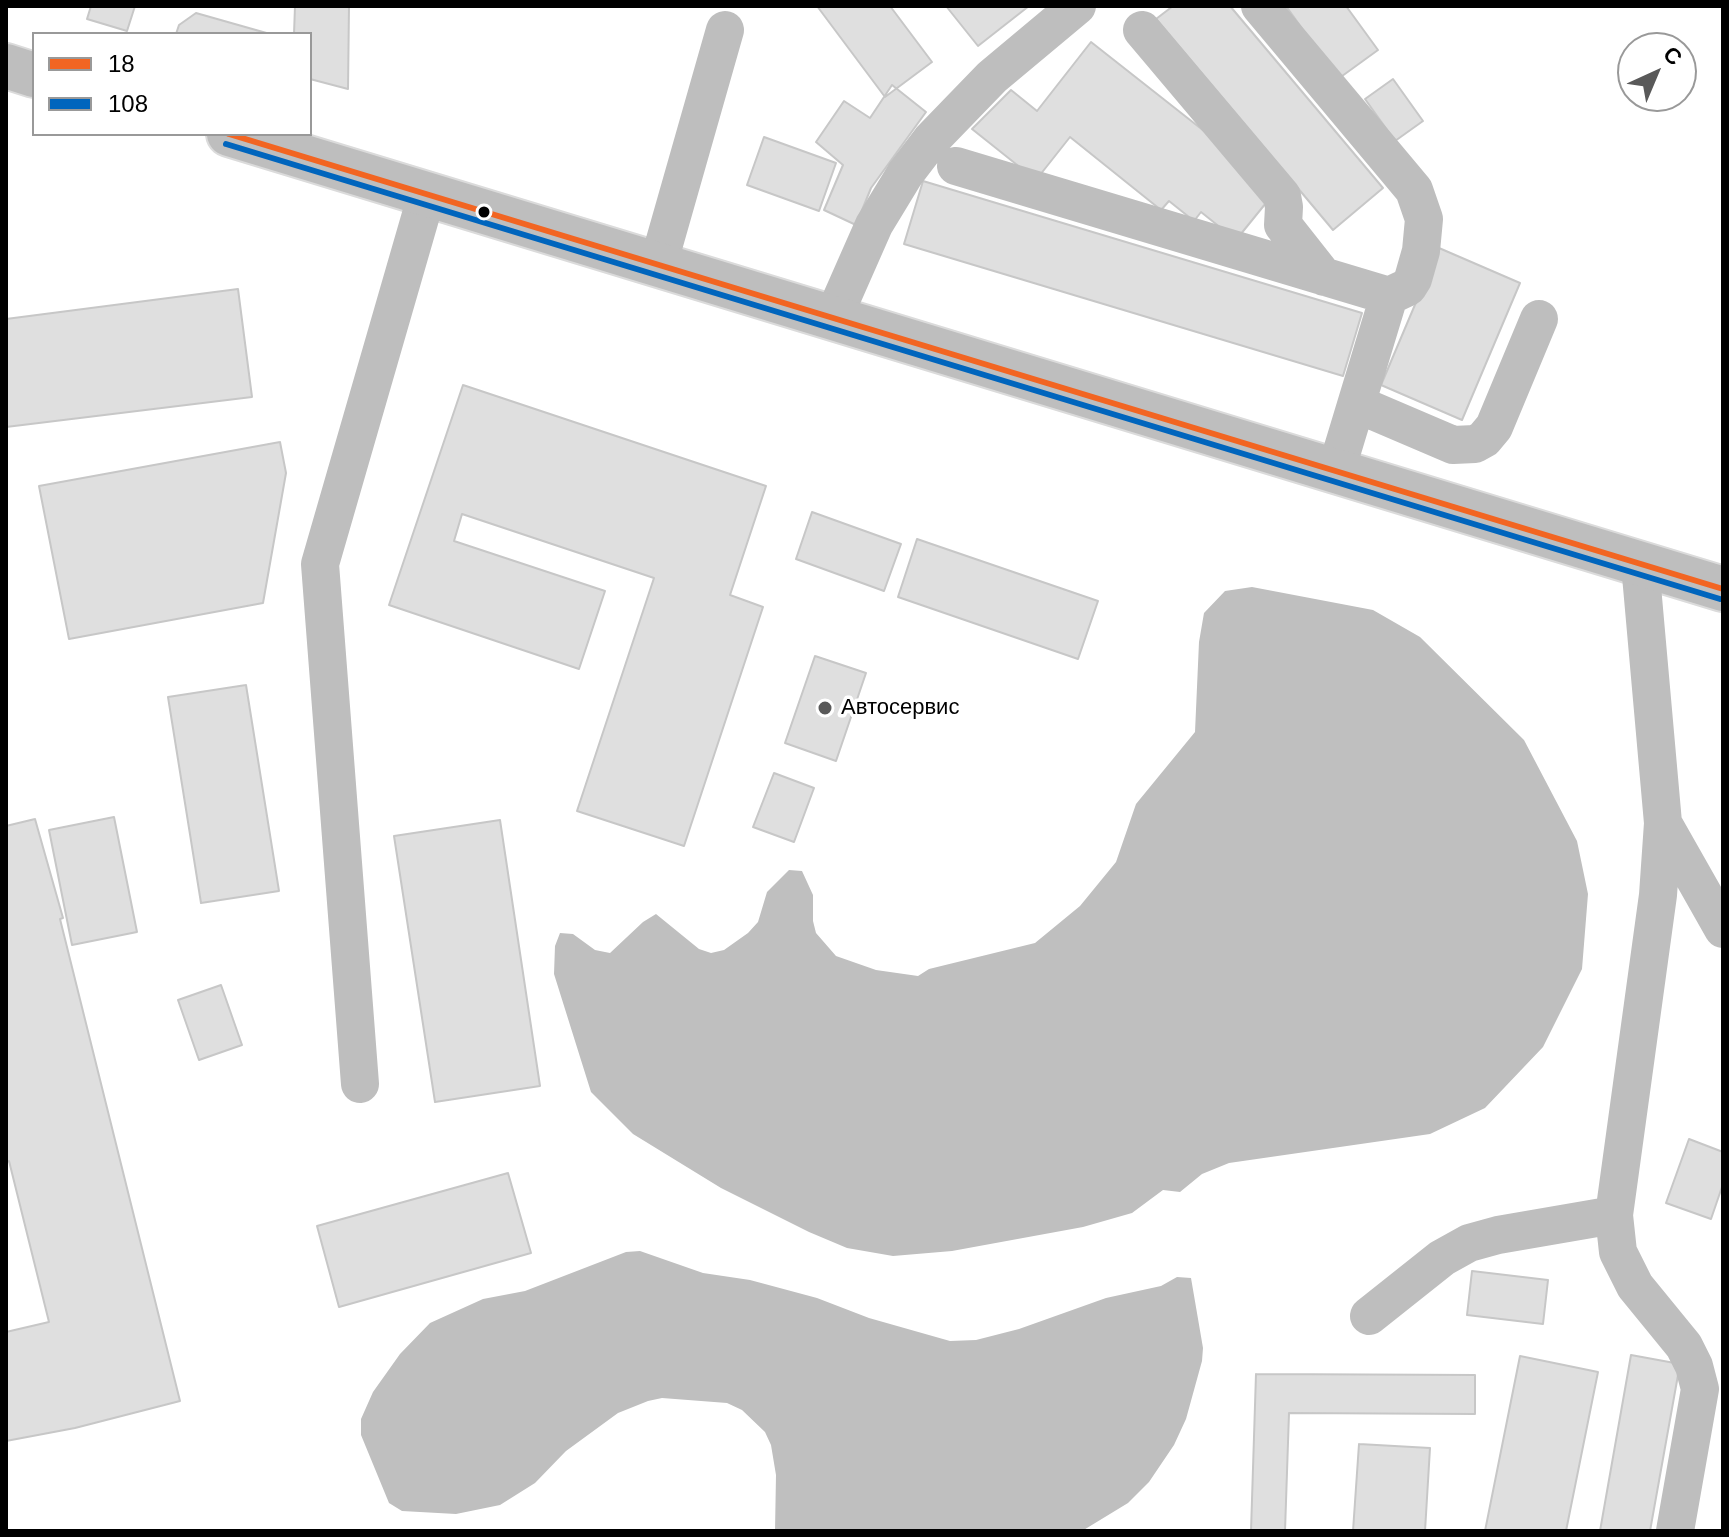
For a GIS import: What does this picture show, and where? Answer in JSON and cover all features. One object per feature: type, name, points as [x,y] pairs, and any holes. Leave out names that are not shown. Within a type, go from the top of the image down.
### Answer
[{"type":"main road","points":[[6,66],[32,74]]},
{"type":"main road","points":[[236,136],[1723,589]]},
{"type":"lane","points":[[833,318],[874,225],[922,151],[992,77],[1077,6]]},
{"type":"lane","points":[[956,166],[1389,296],[1408,287],[1421,251],[1424,219],[1414,190],[1260,6]]},
{"type":"lane","points":[[658,265],[725,30]]},
{"type":"lane","points":[[1142,30],[1282,196],[1283,225],[1324,277]]},
{"type":"lane","points":[[360,1084],[320,564],[427,194]]},
{"type":"lane","points":[[1336,471],[1389,296]]},
{"type":"lane","points":[[1357,404],[1453,445],[1475,444],[1494,427],[1539,319]]},
{"type":"lane","points":[[1640,564],[1663,823],[1658,895],[1614,1215],[1618,1252],[1635,1286],[1684,1346],[1700,1389],[1675,1531]]},
{"type":"lane","points":[[1663,823],[1723,929]]},
{"type":"lane","points":[[1369,1316],[1442,1258],[1469,1243],[1614,1215]]},
{"type":"shaded area","points":[[1252,587],[1373,610],[1420,637],[1524,740],[1577,841],[1588,894],[1582,969],[1543,1047],[1485,1108],[1430,1134],[1229,1163],[1202,1174],[1180,1192],[1163,1190],[1132,1213],[1083,1227],[952,1251],[893,1256],[847,1248],[721,1188],[633,1134],[591,1092],[554,974],[555,946],[560,933],[573,934],[595,950],[610,953],[656,914],[699,949],[711,953],[724,950],[758,922],[767,892],[789,870],[802,871],[813,895],[816,933],[836,956],[876,970],[918,976],[929,969],[1035,943],[1080,906],[1116,862],[1136,804],[1195,732],[1199,642],[1204,613],[1225,591]]},
{"type":"shaded area","points":[[640,1251],[703,1273],[750,1280],[817,1298],[869,1318],[950,1341],[976,1340],[1019,1329],[1106,1298],[1161,1286],[1177,1277],[1191,1278],[1203,1348],[1202,1361],[1186,1419],[1174,1445],[1149,1482],[1128,1503],[1082,1531],[775,1531],[776,1475],[771,1445],[765,1432],[742,1410],[727,1403],[662,1398],[618,1413],[566,1451],[535,1483],[500,1505],[456,1514],[402,1511],[389,1503],[361,1435],[361,1419],[373,1392],[400,1354],[430,1323],[483,1299],[525,1291],[626,1252]]},
{"type":"building","points":[[91,6],[135,6],[127,31],[87,19]]},
{"type":"building","points":[[295,6],[349,6],[348,89],[312,80],[312,32],[294,32]]},
{"type":"building","points":[[817,6],[890,6],[932,62],[885,97]]},
{"type":"building","points":[[946,6],[1029,6],[978,46]]},
{"type":"building","points":[[1173,6],[1230,6],[1383,188],[1333,230],[1156,19]]},
{"type":"building","points":[[1286,6],[1346,6],[1378,50],[1338,79]]},
{"type":"building","points":[[196,13],[263,32],[177,32],[179,25]]},
{"type":"building","points":[[1091,42],[1218,142],[1270,198],[1236,240],[1201,212],[1194,221],[1169,201],[1161,210],[1070,137],[1036,180],[972,129],[1011,90],[1037,111]]},
{"type":"building","points":[[1393,79],[1423,121],[1395,141],[1365,99]]},
{"type":"building","points":[[892,85],[926,112],[871,188],[856,225],[824,210],[843,165],[816,142],[844,101],[870,118]]},
{"type":"building","points":[[764,137],[836,163],[819,211],[747,185]]},
{"type":"building","points":[[923,181],[1362,313],[1343,376],[904,244]]},
{"type":"building","points":[[1439,248],[1520,283],[1462,420],[1381,385]]},
{"type":"building","points":[[238,289],[252,397],[6,427],[6,319]]},
{"type":"building","points":[[463,385],[766,486],[730,595],[763,607],[684,846],[577,811],[654,578],[462,514],[454,541],[605,591],[579,669],[389,605]]},
{"type":"building","points":[[280,442],[286,473],[263,603],[69,639],[39,486]]},
{"type":"building","points":[[812,512],[901,544],[884,591],[796,559]]},
{"type":"building","points":[[917,539],[1098,601],[1078,659],[898,597]]},
{"type":"building","name":"Автосервис","points":[[815,656],[866,673],[836,761],[785,743]]},
{"type":"building","points":[[246,685],[279,891],[201,903],[168,697]]},
{"type":"building","points":[[774,773],[814,788],[794,842],[753,827]]},
{"type":"building","points":[[114,817],[137,932],[72,945],[49,830]]},
{"type":"building","points":[[35,819],[63,918],[60,919],[180,1401],[75,1428],[6,1441],[6,1332],[49,1322],[9,1161],[6,1162],[6,826]]},
{"type":"building","points":[[500,820],[540,1086],[435,1102],[394,836]]},
{"type":"building","points":[[221,985],[242,1045],[199,1060],[178,1000]]},
{"type":"building","points":[[1689,1139],[1723,1152],[1723,1184],[1711,1219],[1666,1203]]},
{"type":"building","points":[[508,1173],[531,1253],[339,1307],[317,1226]]},
{"type":"building","points":[[1472,1271],[1548,1280],[1543,1324],[1467,1315]]},
{"type":"building","points":[[1631,1355],[1680,1364],[1650,1531],[1600,1531]]},
{"type":"building","points":[[1520,1356],[1598,1372],[1566,1531],[1485,1531]]},
{"type":"building","points":[[1256,1374],[1475,1375],[1475,1414],[1289,1413],[1285,1531],[1251,1531]]},
{"type":"building","points":[[1359,1444],[1430,1448],[1425,1531],[1353,1531]]},
{"type":"transit line","name":"18","points":[[236,136],[1723,589]]},
{"type":"transit line","name":"108","points":[[226,144],[1720,599]]},
{"type":"place","name":"Автосервис","points":[[825,708]]}]
